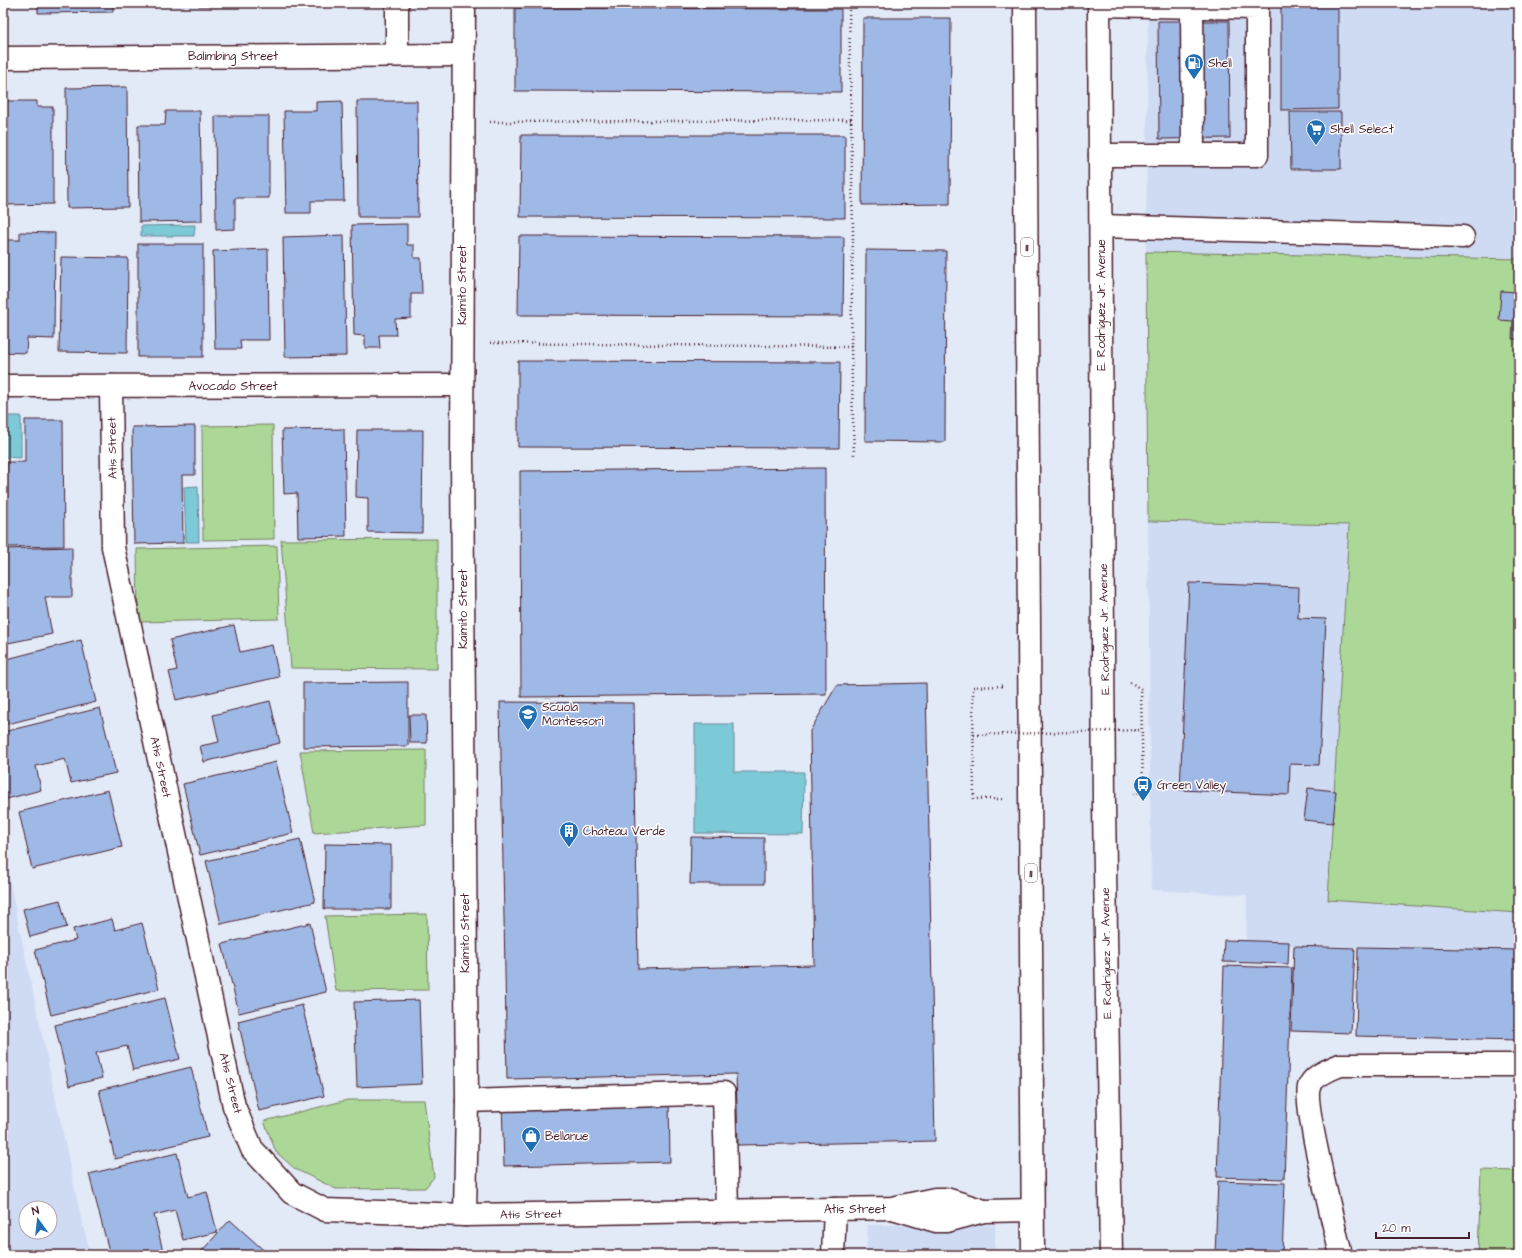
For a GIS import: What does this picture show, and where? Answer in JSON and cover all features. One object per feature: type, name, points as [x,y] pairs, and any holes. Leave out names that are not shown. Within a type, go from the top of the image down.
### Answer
[{"type":"street","points":[[396,3],[397,55]]},
{"type":"street","name":"Kaimito Street","points":[[464,3],[462,385],[467,1101],[465,1215]]},
{"type":"street","name":"11","points":[[1025,3],[1033,1255]]},
{"type":"street","points":[[1099,4],[1192,8],[1257,8],[1257,155],[1100,154]]},
{"type":"street","name":"E. Rodriguez Jr. Avenue","points":[[1099,4],[1104,805],[1111,1255]]},
{"type":"street","points":[[1192,8],[1193,154]]},
{"type":"street","name":"Balimbing Street","points":[[3,58],[464,55]]},
{"type":"street","points":[[1101,226],[1463,237]]},
{"type":"street","name":"Avocado Street","points":[[3,386],[462,385]]},
{"type":"street","name":"Atis Street","points":[[111,386],[113,547],[234,1106],[252,1149],[292,1193],[325,1210],[465,1215],[892,1208],[935,1199],[946,1199],[984,1211],[1032,1210]]},
{"type":"street","points":[[1341,1255],[1311,1116],[1308,1088],[1314,1079],[1326,1071],[1340,1065],[1519,1065]]},
{"type":"street","points":[[467,1101],[724,1093],[727,1210]]},
{"type":"street","points":[[833,1255],[835,1209]]},
{"type":"path","points":[[849,6],[853,231],[851,347],[854,456]]},
{"type":"path","points":[[464,123],[852,120]]},
{"type":"path","points":[[462,343],[851,347]]},
{"type":"path","points":[[973,687],[974,800]]},
{"type":"path","points":[[1140,689],[1143,791]]},
{"type":"path","points":[[974,734],[1142,730]]},
{"type":"shaded area","points":[[1148,3],[1519,3],[1519,259],[1146,252]]},
{"type":"shaded area","points":[[1148,521],[1349,524],[1328,900],[1519,913],[1519,952],[1246,944],[1247,895],[1151,890]]},
{"type":"shaded area","points":[[3,851],[81,1218],[91,1255],[3,1255]]},
{"type":"shaded area","points":[[868,1225],[995,1225],[995,1255],[866,1255]]},
{"type":"green space","points":[[1146,252],[1519,259],[1519,913],[1328,900],[1349,525],[1148,521]]},
{"type":"green space","points":[[273,425],[274,539],[203,540],[202,426]]},
{"type":"green space","points":[[437,539],[437,669],[291,668],[281,540]]},
{"type":"green space","points":[[277,546],[279,619],[138,622],[137,549]]},
{"type":"green space","points":[[426,750],[426,825],[314,833],[300,751]]},
{"type":"green space","points":[[427,914],[428,990],[336,991],[325,916]]},
{"type":"green space","points":[[347,1100],[424,1100],[434,1177],[425,1188],[336,1189],[295,1169],[276,1152],[264,1121]]},
{"type":"green space","points":[[1481,1170],[1519,1171],[1519,1255],[1478,1255]]},
{"type":"water","points":[[195,225],[194,236],[141,236],[141,226]]},
{"type":"water","points":[[3,416],[21,416],[21,458],[3,457]]},
{"type":"water","points":[[198,486],[199,542],[186,542],[184,487]]},
{"type":"water","points":[[695,724],[734,724],[734,772],[804,772],[803,834],[695,833]]},
{"type":"building","points":[[38,3],[113,3],[113,12],[38,13]]},
{"type":"building","points":[[199,3],[269,3],[269,6],[199,6]]},
{"type":"building","points":[[278,3],[343,3],[343,6],[278,6]]},
{"type":"building","points":[[1281,3],[1338,3],[1338,109],[1281,110]]},
{"type":"building","points":[[515,8],[841,9],[841,92],[515,91]]},
{"type":"building","points":[[863,18],[951,18],[950,204],[862,205]]},
{"type":"building","name":"Shell","points":[[1158,21],[1229,21],[1230,138],[1159,139]]},
{"type":"building","points":[[127,87],[128,207],[67,208],[66,88]]},
{"type":"building","points":[[3,101],[37,101],[37,107],[53,107],[53,204],[3,205]]},
{"type":"building","points":[[342,101],[344,201],[311,201],[311,213],[286,213],[284,111],[316,111],[316,102]]},
{"type":"building","points":[[357,101],[417,101],[418,217],[358,217]]},
{"type":"building","points":[[166,111],[200,111],[202,221],[139,222],[138,125],[165,125]]},
{"type":"building","name":"Shell Select","points":[[1290,112],[1341,112],[1341,169],[1291,169]]},
{"type":"building","points":[[215,116],[269,116],[269,198],[235,198],[235,229],[216,230]]},
{"type":"building","points":[[521,135],[845,135],[845,218],[520,217]]},
{"type":"building","points":[[407,224],[407,245],[414,245],[414,258],[421,258],[422,294],[411,294],[411,318],[395,319],[396,335],[379,335],[380,348],[365,348],[365,336],[354,335],[352,225]]},
{"type":"building","points":[[20,232],[55,233],[54,339],[27,338],[26,353],[3,352],[3,240],[20,240]]},
{"type":"building","points":[[344,235],[346,356],[285,357],[283,237]]},
{"type":"building","points":[[519,236],[844,237],[843,316],[518,315]]},
{"type":"building","points":[[138,244],[203,244],[203,357],[138,357]]},
{"type":"building","points":[[268,249],[269,340],[240,340],[241,349],[215,349],[213,251]]},
{"type":"building","points":[[866,250],[946,251],[945,442],[865,441]]},
{"type":"building","points":[[61,257],[128,258],[127,353],[59,352]]},
{"type":"building","points":[[1501,291],[1519,292],[1519,339],[1512,339],[1513,321],[1499,320]]},
{"type":"building","points":[[518,361],[840,362],[839,448],[518,447]]},
{"type":"building","points":[[25,420],[63,420],[64,546],[7,547],[6,462],[25,462]]},
{"type":"building","points":[[195,426],[195,475],[182,475],[183,543],[134,544],[132,427]]},
{"type":"building","points":[[344,429],[346,536],[298,537],[297,493],[284,494],[282,430]]},
{"type":"building","points":[[357,430],[423,430],[422,533],[368,532],[368,498],[356,497]]},
{"type":"building","points":[[825,468],[826,694],[521,697],[520,471]]},
{"type":"building","points":[[72,547],[72,597],[45,597],[52,634],[3,644],[3,549]]},
{"type":"building","points":[[1189,583],[1299,587],[1298,618],[1326,619],[1319,765],[1290,764],[1289,795],[1180,790]]},
{"type":"building","points":[[234,625],[240,652],[272,645],[279,677],[176,700],[169,672],[177,670],[170,640]]},
{"type":"building","points":[[81,640],[96,702],[3,725],[3,660]]},
{"type":"building","points":[[408,682],[408,746],[303,747],[303,683]]},
{"type":"building","name":"Chateau Verde","points":[[926,683],[935,1141],[738,1145],[736,1074],[507,1079],[500,702],[634,703],[638,969],[814,965],[810,731],[837,685]]},
{"type":"building","points":[[270,701],[280,743],[204,762],[200,746],[219,742],[213,715]]},
{"type":"building","points":[[100,708],[116,773],[71,783],[65,759],[36,766],[41,790],[3,800],[3,732]]},
{"type":"building","points":[[409,715],[426,715],[427,743],[410,743]]},
{"type":"building","points":[[276,762],[293,833],[200,855],[183,784]]},
{"type":"building","points":[[1308,788],[1336,791],[1333,823],[1304,820]]},
{"type":"building","points":[[108,790],[122,847],[32,869],[19,812]]},
{"type":"building","points":[[691,837],[764,838],[764,884],[690,884]]},
{"type":"building","points":[[300,839],[315,902],[221,924],[206,861]]},
{"type":"building","points":[[325,844],[391,845],[391,909],[324,909]]},
{"type":"building","points":[[60,900],[67,927],[30,937],[23,909]]},
{"type":"building","points":[[112,919],[115,930],[142,923],[159,989],[51,1015],[35,950],[76,940],[73,929]]},
{"type":"building","points":[[310,923],[326,992],[239,1013],[222,944]]},
{"type":"building","points":[[1224,940],[1289,942],[1288,964],[1223,962]]},
{"type":"building","points":[[1294,946],[1355,948],[1351,1033],[1291,1031]]},
{"type":"building","points":[[1358,947],[1519,950],[1519,1040],[1356,1036]]},
{"type":"building","points":[[1224,966],[1292,968],[1284,1179],[1217,1177]]},
{"type":"building","points":[[165,998],[180,1059],[133,1070],[127,1046],[96,1053],[102,1078],[69,1086],[55,1025]]},
{"type":"building","points":[[419,1000],[422,1084],[357,1087],[354,1002]]},
{"type":"building","points":[[302,1005],[324,1096],[259,1111],[238,1021]]},
{"type":"building","points":[[191,1067],[208,1137],[115,1159],[99,1090]]},
{"type":"building","points":[[669,1098],[670,1162],[504,1166],[502,1102]]},
{"type":"building","points":[[177,1153],[188,1197],[207,1192],[217,1232],[183,1240],[175,1210],[154,1215],[164,1255],[110,1255],[89,1174]]},
{"type":"building","points":[[1218,1181],[1285,1183],[1282,1255],[1215,1255]]},
{"type":"building","points":[[230,1220],[269,1255],[198,1255]]},
{"type":"building","points":[[393,1249],[448,1250],[448,1255],[393,1255]]},
{"type":"building","points":[[458,1252],[525,1252],[525,1255],[458,1255]]},
{"type":"place","name":"Shell","points":[[1194,80]]},
{"type":"place","name":"Shell Select","points":[[1316,146]]},
{"type":"place","name":"Scuola Montessori","points":[[528,731]]},
{"type":"place","name":"Green Valley","points":[[1143,802]]},
{"type":"place","name":"Chateau Verde","points":[[569,848]]},
{"type":"place","name":"Bellanue","points":[[531,1153]]}]
